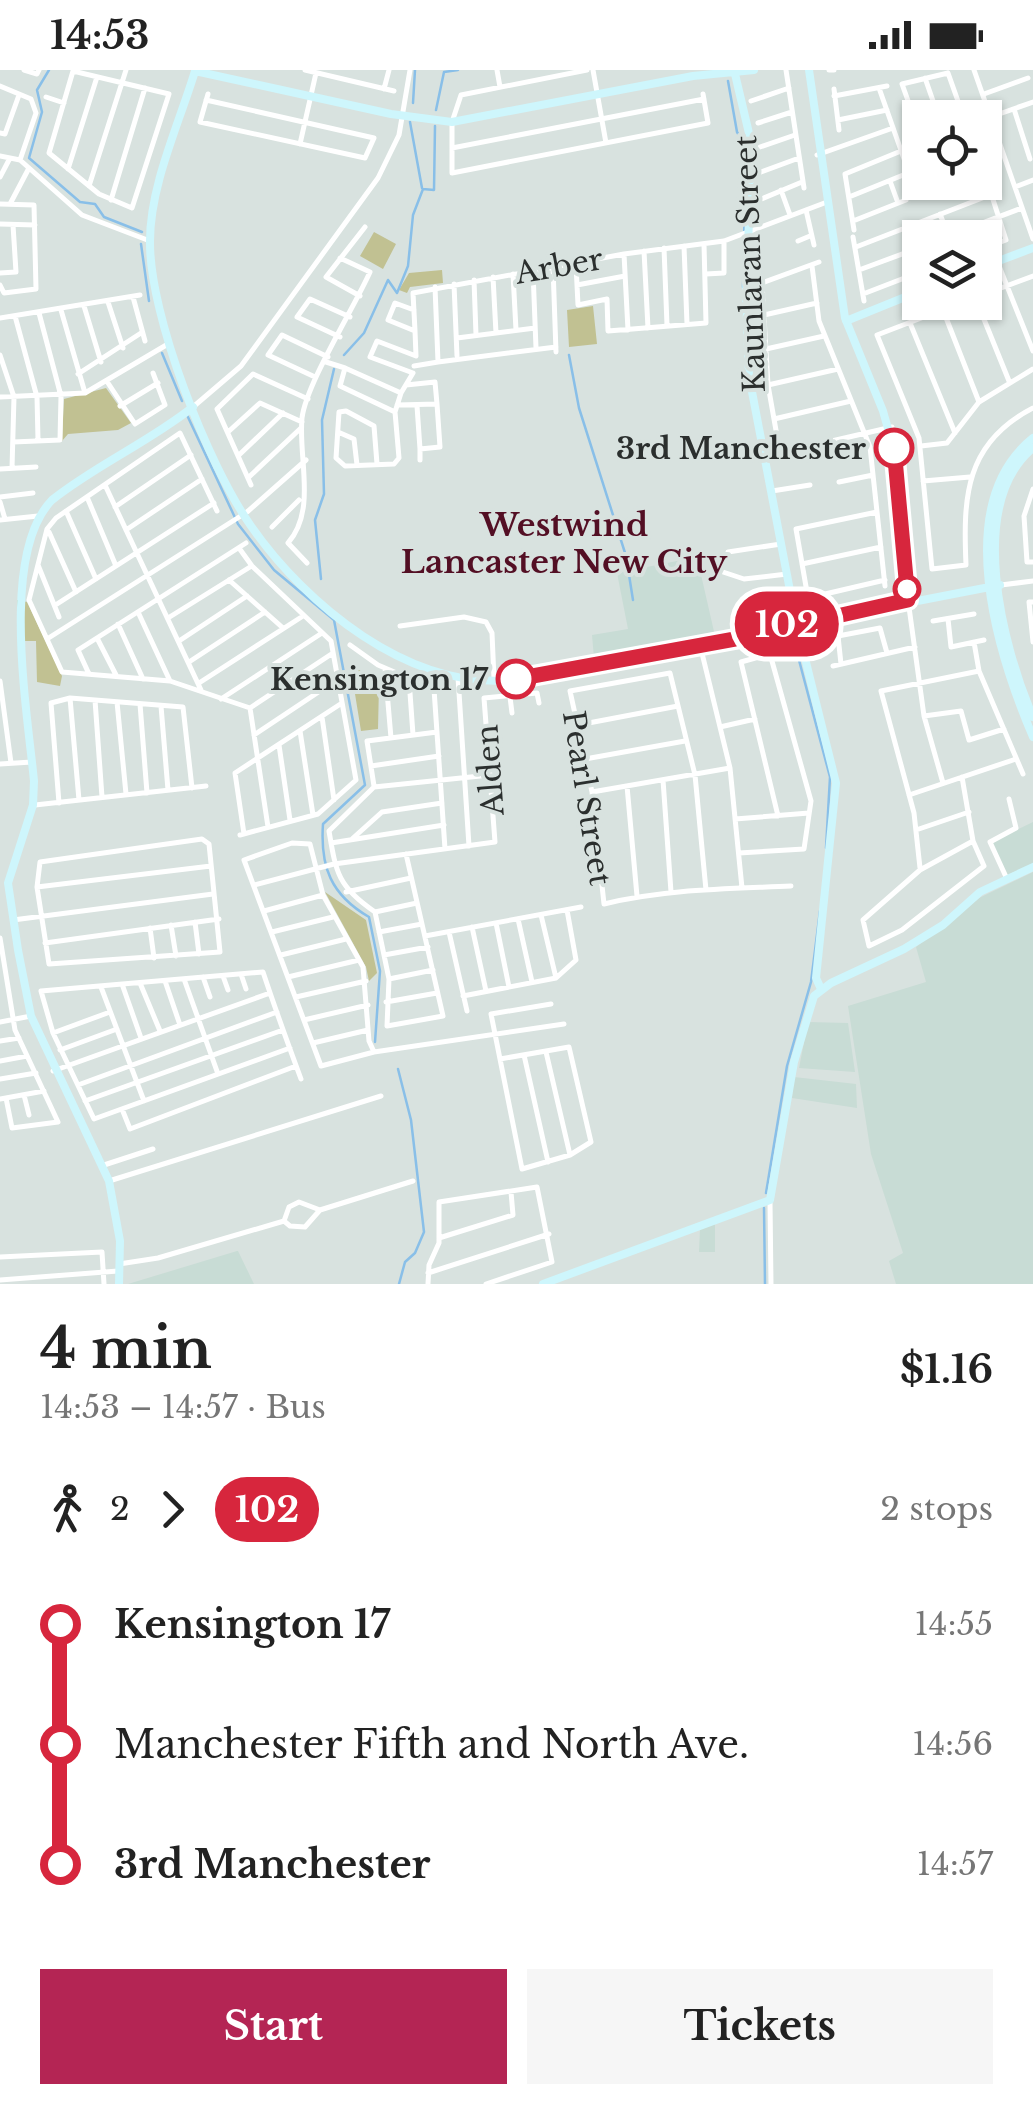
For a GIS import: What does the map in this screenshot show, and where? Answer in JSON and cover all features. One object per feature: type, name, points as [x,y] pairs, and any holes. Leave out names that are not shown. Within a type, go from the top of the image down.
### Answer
[{"type":"street","points":[[24,70],[38,72]]},
{"type":"street","points":[[89,186],[126,70]]},
{"type":"street","points":[[184,70],[403,116],[452,122],[693,76],[749,70]]},
{"type":"street","points":[[305,70],[340,74],[394,91]]},
{"type":"street","points":[[362,83],[365,70]]},
{"type":"street","points":[[384,89],[389,70]]},
{"type":"street","points":[[119,1274],[119,1229],[109,1182],[53,1071],[31,1016],[8,882],[34,805],[12,610],[30,533],[50,502],[193,407],[241,366],[390,158],[403,116],[410,70]]},
{"type":"street","points":[[497,70],[500,87]]},
{"type":"street","points":[[521,70],[524,82]]},
{"type":"street","points":[[452,148],[602,120],[704,97],[708,123],[606,143],[452,173],[452,148],[452,122],[461,95],[545,74],[590,70],[598,94],[602,120],[606,143]]},
{"type":"street","points":[[759,200],[803,185],[786,70]]},
{"type":"street","points":[[809,70],[818,155],[846,321],[890,427],[896,457],[908,600],[924,716],[943,784]]},
{"type":"street","points":[[976,70],[984,100]]},
{"type":"street","points":[[74,71],[122,84],[168,94],[132,208],[89,186],[49,153],[74,71]]},
{"type":"street","points":[[195,71],[153,209],[150,241],[169,344],[193,407],[243,514],[279,560],[364,635],[405,659],[458,677],[494,682],[700,645],[908,600],[1033,581]]},
{"type":"street","points":[[300,144],[317,71]]},
{"type":"street","points":[[908,100],[902,84],[948,72],[958,100]]},
{"type":"street","name":"Kaunlaran Street","points":[[731,74],[752,146],[744,233],[749,376],[796,622],[836,783],[816,978],[822,989]]},
{"type":"street","points":[[68,168],[97,77]]},
{"type":"street","points":[[925,78],[933,100]]},
{"type":"street","points":[[983,94],[1028,78]]},
{"type":"street","points":[[0,86],[31,99],[36,113],[20,160]]},
{"type":"street","points":[[839,130],[834,92],[883,87],[902,154]]},
{"type":"street","points":[[111,200],[145,88]]},
{"type":"street","points":[[751,101],[789,88]]},
{"type":"street","points":[[0,134],[5,134],[20,94]]},
{"type":"street","points":[[46,97],[64,103]]},
{"type":"street","points":[[207,97],[305,122],[374,138],[365,158],[200,122],[207,97]]},
{"type":"street","points":[[1002,113],[1033,102]]},
{"type":"street","points":[[1014,109],[1031,156]]},
{"type":"street","points":[[838,120],[887,110]]},
{"type":"street","points":[[758,123],[792,112]]},
{"type":"street","points":[[818,155],[893,128]]},
{"type":"street","points":[[1022,132],[1033,128]]},
{"type":"street","points":[[760,147],[795,135]]},
{"type":"street","points":[[901,151],[845,174],[864,298],[902,279]]},
{"type":"street","points":[[1002,154],[1032,239]]},
{"type":"street","points":[[0,156],[20,160],[82,215],[150,241]]},
{"type":"street","points":[[0,177],[10,158]]},
{"type":"street","points":[[761,172],[799,158]]},
{"type":"street","points":[[10,204],[29,168]]},
{"type":"street","points":[[849,197],[902,175]]},
{"type":"street","points":[[853,221],[902,201],[890,180]]},
{"type":"street","points":[[1015,187],[1033,180]]},
{"type":"street","points":[[781,190],[790,216]]},
{"type":"street","points":[[922,200],[923,204]]},
{"type":"street","points":[[925,220],[977,200]]},
{"type":"street","points":[[992,200],[999,220]]},
{"type":"street","name":"Arber","points":[[434,287],[724,241],[828,201]]},
{"type":"street","points":[[0,204],[34,206],[36,289],[4,293],[0,285]]},
{"type":"street","points":[[990,220],[1022,208]]},
{"type":"street","points":[[806,210],[814,246]]},
{"type":"street","points":[[940,214],[942,220]]},
{"type":"street","points":[[0,224],[35,225]]},
{"type":"street","points":[[0,273],[16,272],[14,225]]},
{"type":"street","points":[[360,296],[326,278],[364,228]]},
{"type":"street","points":[[856,246],[902,229]]},
{"type":"street","points":[[798,241],[810,236]]},
{"type":"street","points":[[706,274],[724,273],[724,241]]},
{"type":"street","points":[[576,263],[578,305],[607,300],[608,331],[707,322],[704,244]]},
{"type":"street","points":[[684,246],[687,324]]},
{"type":"street","points":[[664,248],[667,326]]},
{"type":"street","points":[[1002,258],[1033,248]]},
{"type":"street","points":[[644,251],[648,328]]},
{"type":"street","points":[[624,254],[628,330]]},
{"type":"street","points":[[859,270],[902,254]]},
{"type":"street","points":[[307,563],[288,543],[301,528],[306,460],[302,424],[316,378],[370,272],[340,258]]},
{"type":"street","points":[[877,512],[796,529],[808,598],[885,583],[873,475],[864,433],[824,336],[815,263],[762,283],[768,385],[780,453],[864,433],[890,427]]},
{"type":"street","points":[[416,356],[377,341],[370,358],[414,370],[457,356],[556,349],[553,267]]},
{"type":"street","points":[[532,271],[536,348]]},
{"type":"street","points":[[1002,273],[1033,351]]},
{"type":"street","points":[[513,274],[516,330]]},
{"type":"street","points":[[576,285],[625,276]]},
{"type":"street","points":[[1002,288],[1033,276]]},
{"type":"street","points":[[493,277],[496,333]]},
{"type":"street","points":[[474,280],[476,336]]},
{"type":"street","points":[[454,283],[457,356]]},
{"type":"street","points":[[377,464],[374,426],[346,411],[339,412],[336,458],[345,466],[394,464],[399,458],[396,409],[414,370],[416,356],[412,292],[434,287],[438,362]]},
{"type":"street","points":[[0,318],[136,296],[145,341]]},
{"type":"street","points":[[846,321],[902,298]]},
{"type":"street","points":[[340,337],[296,318],[310,299],[350,317]]},
{"type":"street","points":[[108,302],[123,348]]},
{"type":"street","points":[[414,310],[395,303],[388,320],[415,331]]},
{"type":"street","points":[[764,315],[817,303]]},
{"type":"street","points":[[84,306],[100,362]]},
{"type":"street","points":[[61,309],[85,394]]},
{"type":"street","points":[[13,442],[60,440],[61,396],[40,313]]},
{"type":"street","points":[[16,316],[37,396],[38,441]]},
{"type":"street","points":[[916,320],[877,335],[920,446],[932,570],[966,565],[964,510],[971,477],[993,439],[1033,408]]},
{"type":"street","points":[[947,320],[979,402]]},
{"type":"street","points":[[984,320],[1009,381]]},
{"type":"street","points":[[910,322],[955,433]]},
{"type":"street","points":[[456,338],[536,328]]},
{"type":"street","points":[[78,374],[141,334]]},
{"type":"street","points":[[316,378],[268,355],[282,335],[401,393]]},
{"type":"street","points":[[766,350],[824,336]]},
{"type":"street","points":[[0,397],[85,394],[169,344]]},
{"type":"street","points":[[0,355],[14,397],[12,468]]},
{"type":"street","points":[[345,368],[340,386],[396,409],[436,404]]},
{"type":"street","points":[[768,385],[838,369]]},
{"type":"street","points":[[920,446],[947,443],[979,402],[1033,369]]},
{"type":"street","points":[[108,383],[135,424],[165,405],[153,373]]},
{"type":"street","points":[[302,424],[250,481],[217,409],[253,374],[308,399]]},
{"type":"street","points":[[406,385],[434,382],[440,448],[420,449]]},
{"type":"street","points":[[120,406],[158,383]]},
{"type":"street","points":[[774,418],[851,401]]},
{"type":"street","points":[[228,432],[260,403],[302,424]]},
{"type":"street","points":[[417,406],[420,460]]},
{"type":"street","points":[[238,455],[282,413]]},
{"type":"street","points":[[57,604],[215,507],[180,432],[66,511],[48,529],[36,562],[29,600],[62,672],[170,681],[250,708]]},
{"type":"street","points":[[338,432],[354,439],[358,465]]},
{"type":"street","points":[[1033,438],[1010,460],[993,495],[988,519],[1004,668],[1033,737]]},
{"type":"street","points":[[1033,448],[1014,468],[999,499],[996,530],[996,585],[1011,666],[1033,717]]},
{"type":"street","points":[[116,507],[190,455]]},
{"type":"street","points":[[47,640],[243,514],[306,460]]},
{"type":"street","points":[[0,469],[36,467]]},
{"type":"street","points":[[839,482],[873,475]]},
{"type":"street","points":[[923,481],[971,477]]},
{"type":"street","points":[[126,530],[202,479]]},
{"type":"street","points":[[104,485],[202,692]]},
{"type":"street","points":[[772,491],[810,485]]},
{"type":"street","points":[[1030,562],[1024,516],[1033,490]]},
{"type":"street","points":[[33,493],[0,500],[2,519],[38,516]]},
{"type":"street","points":[[87,497],[116,566]]},
{"type":"street","points":[[272,527],[302,498]]},
{"type":"street","points":[[66,511],[96,579]]},
{"type":"street","points":[[48,529],[76,592]]},
{"type":"street","points":[[89,674],[78,650],[246,543]]},
{"type":"street","points":[[728,552],[781,544]]},
{"type":"street","points":[[802,564],[881,546]]},
{"type":"street","points":[[239,548],[252,566],[331,641],[356,780],[312,816],[242,834],[235,772],[342,703]]},
{"type":"street","points":[[36,562],[57,604],[59,617]]},
{"type":"street","points":[[168,618],[252,566]]},
{"type":"street","points":[[720,571],[744,579],[787,574]]},
{"type":"street","points":[[230,580],[284,629]]},
{"type":"street","points":[[179,641],[247,596]]},
{"type":"street","points":[[746,602],[791,596]]},
{"type":"street","points":[[1031,602],[1033,639]]},
{"type":"street","points":[[138,612],[170,681]]},
{"type":"street","points":[[189,662],[265,612]]},
{"type":"street","points":[[933,622],[974,614]]},
{"type":"street","points":[[199,684],[304,616]]},
{"type":"street","points":[[400,626],[464,618],[486,622],[492,633],[494,682]]},
{"type":"street","points":[[948,619],[951,647],[984,640]]},
{"type":"street","points":[[118,624],[143,679]]},
{"type":"street","points":[[887,653],[880,628],[838,636],[837,665],[915,647]]},
{"type":"street","points":[[221,699],[322,632]]},
{"type":"street","points":[[97,638],[116,677]]},
{"type":"street","points":[[974,642],[979,671],[1023,774]]},
{"type":"street","points":[[350,645],[385,668],[434,688],[446,849]]},
{"type":"street","points":[[700,645],[730,768],[742,888]]},
{"type":"street","points":[[250,708],[333,653]]},
{"type":"street","points":[[739,854],[804,849],[811,801],[774,657],[743,660],[778,816]]},
{"type":"street","points":[[385,668],[391,738]]},
{"type":"street","points":[[920,870],[910,795],[881,691],[979,671]]},
{"type":"street","name":"Pearl Street","points":[[637,896],[604,904],[592,792],[570,691],[670,674],[678,706]]},
{"type":"street","points":[[254,885],[332,865],[468,846],[458,677]]},
{"type":"street","points":[[254,736],[339,678]]},
{"type":"street","points":[[410,679],[413,735]]},
{"type":"street","points":[[0,681],[11,763]]},
{"type":"street","points":[[512,713],[510,697],[538,693],[539,703]]},
{"type":"street","name":"Alden","points":[[468,846],[495,842],[484,698],[510,697]]},
{"type":"street","points":[[70,698],[79,800]]},
{"type":"street","points":[[59,803],[51,703],[70,698],[183,707],[192,788]]},
{"type":"street","points":[[94,700],[102,797]]},
{"type":"street","points":[[117,702],[126,795]]},
{"type":"street","points":[[140,704],[146,793]]},
{"type":"street","points":[[161,706],[168,790]]},
{"type":"street","points":[[578,725],[678,706],[695,774],[706,890]]},
{"type":"street","points":[[250,708],[268,827]]},
{"type":"street","points":[[924,716],[960,710],[969,740],[1004,728]]},
{"type":"street","points":[[322,717],[334,800]]},
{"type":"street","points":[[720,727],[755,719]]},
{"type":"street","points":[[300,731],[312,816]]},
{"type":"street","points":[[374,787],[367,741],[437,732]]},
{"type":"street","points":[[585,759],[686,740]]},
{"type":"street","points":[[278,744],[290,820]]},
{"type":"street","points":[[370,766],[439,756]]},
{"type":"street","points":[[910,795],[1017,759]]},
{"type":"street","points":[[0,764],[32,762]]},
{"type":"street","points":[[592,792],[730,768]]},
{"type":"street","points":[[406,854],[444,1016],[387,1026],[389,979],[374,912],[346,892],[332,865],[328,831],[374,787],[490,776]]},
{"type":"street","points":[[962,777],[973,840],[984,866],[902,930],[869,946],[863,920],[920,870],[973,840]]},
{"type":"street","points":[[663,780],[671,892]]},
{"type":"street","points":[[34,805],[206,786]]},
{"type":"street","points":[[627,786],[637,896],[791,886]]},
{"type":"street","points":[[1007,879],[990,842],[1016,828],[1009,800]]},
{"type":"street","points":[[352,840],[382,812],[442,803]]},
{"type":"street","points":[[916,830],[969,812]]},
{"type":"street","points":[[736,820],[810,813]]},
{"type":"street","points":[[330,843],[444,826]]},
{"type":"street","points":[[202,839],[209,844],[212,866],[222,950],[53,966],[47,962],[38,886],[40,862],[202,839]]},
{"type":"street","points":[[374,1052],[368,1030],[367,981],[323,895],[310,844],[292,844],[244,860],[321,1066],[374,1052],[564,1024]]},
{"type":"street","points":[[38,886],[212,866]]},
{"type":"street","points":[[771,1284],[770,1200],[794,1062],[811,1002],[822,989],[904,950],[943,926],[980,892],[1033,867]]},
{"type":"street","points":[[346,892],[412,878]]},
{"type":"street","points":[[13,920],[214,894]]},
{"type":"street","points":[[264,911],[323,895]]},
{"type":"street","points":[[374,912],[418,903]]},
{"type":"street","points":[[425,936],[581,908]]},
{"type":"street","points":[[463,996],[556,978],[576,960],[567,910]]},
{"type":"street","points":[[541,915],[556,978]]},
{"type":"street","points":[[272,932],[334,917]]},
{"type":"street","points":[[45,942],[218,919]]},
{"type":"street","points":[[518,919],[532,982]]},
{"type":"street","points":[[195,922],[199,954]]},
{"type":"street","points":[[496,923],[509,986]]},
{"type":"street","points":[[379,932],[422,924]]},
{"type":"street","points":[[172,926],[176,956]]},
{"type":"street","points":[[150,928],[154,958]]},
{"type":"street","points":[[472,928],[486,991]]},
{"type":"street","points":[[450,932],[466,1011]]},
{"type":"street","points":[[0,938],[4,984],[19,1038],[36,1072],[58,1122],[12,1128],[3,1099],[44,1091]]},
{"type":"street","points":[[281,955],[347,938]]},
{"type":"street","points":[[384,955],[428,947]]},
{"type":"street","points":[[288,977],[359,960]]},
{"type":"street","points":[[389,979],[433,970]]},
{"type":"street","points":[[290,1048],[94,1119],[60,1050],[41,992],[263,972],[290,1048],[300,1079]]},
{"type":"street","points":[[240,974],[246,989]]},
{"type":"street","points":[[223,976],[228,990]]},
{"type":"street","points":[[203,977],[210,997]]},
{"type":"street","points":[[184,979],[218,1074]]},
{"type":"street","points":[[165,981],[180,1026]]},
{"type":"street","points":[[296,997],[367,981]]},
{"type":"street","points":[[140,983],[160,1032]]},
{"type":"street","points":[[122,984],[142,1039]]},
{"type":"street","points":[[100,986],[144,1101]]},
{"type":"street","points":[[386,1002],[438,992]]},
{"type":"street","points":[[53,1071],[270,993]]},
{"type":"street","points":[[0,1002],[11,1001]]},
{"type":"street","points":[[500,1060],[569,1047],[591,1142],[570,1156],[522,1168],[500,1060],[496,1036],[491,1014],[551,1004]]},
{"type":"street","points":[[304,1020],[368,1005]]},
{"type":"street","points":[[53,1033],[110,1012]]},
{"type":"street","points":[[77,1085],[277,1012]]},
{"type":"street","points":[[0,1022],[31,1016]]},
{"type":"street","points":[[60,1050],[117,1029]]},
{"type":"street","points":[[85,1102],[283,1030]]},
{"type":"street","points":[[313,1043],[368,1030]]},
{"type":"street","points":[[0,1041],[19,1038]]},
{"type":"street","points":[[546,1052],[570,1156]]},
{"type":"street","points":[[0,1061],[28,1056]]},
{"type":"street","points":[[524,1056],[548,1162]]},
{"type":"street","points":[[122,1109],[130,1129],[296,1066]]},
{"type":"street","points":[[0,1079],[36,1072]]},
{"type":"street","points":[[24,1095],[30,1115]]},
{"type":"street","points":[[109,1182],[381,1096]]},
{"type":"street","points":[[102,1166],[153,1148]]},
{"type":"street","points":[[284,1221],[290,1226],[305,1227],[320,1210],[414,1181]]},
{"type":"street","points":[[428,1284],[439,1238],[440,1202],[538,1189],[552,1262],[486,1284]]},
{"type":"street","points":[[439,1238],[513,1215],[511,1192]]},
{"type":"street","points":[[545,1284],[770,1200]]},
{"type":"street","points":[[284,1221],[289,1208],[299,1202],[320,1210]]},
{"type":"street","points":[[0,1280],[119,1274],[158,1258],[284,1221]]},
{"type":"street","points":[[428,1273],[549,1234]]},
{"type":"street","points":[[0,1256],[102,1252],[104,1284]]},
{"type":"shaded area","points":[[697,557],[715,636],[594,658],[592,635],[628,629],[617,573]]},
{"type":"shaded area","points":[[1033,822],[1033,864],[1004,876],[990,843]]},
{"type":"shaded area","points":[[1033,872],[1033,1284],[896,1284],[889,1261],[903,1253],[871,1154],[848,1006],[926,982],[916,947],[979,898]]},
{"type":"shaded area","points":[[808,1022],[848,1023],[855,1072],[799,1068]]},
{"type":"shaded area","points":[[794,1077],[856,1084],[857,1108],[792,1098]]},
{"type":"shaded area","points":[[715,1224],[715,1252],[699,1252],[700,1229]]},
{"type":"shaded area","points":[[237,1251],[254,1284],[128,1284]]},
{"type":"green space","points":[[374,232],[396,244],[383,269],[360,256]]},
{"type":"green space","points":[[442,270],[443,283],[410,287],[407,293],[399,290],[409,273]]},
{"type":"green space","points":[[593,306],[597,344],[569,347],[567,310]]},
{"type":"green space","points":[[106,388],[131,423],[118,430],[68,434],[62,441],[64,399]]},
{"type":"green space","points":[[17,600],[27,602],[62,676],[60,686],[37,682],[36,641],[18,641]]},
{"type":"green space","points":[[350,663],[379,685],[378,729],[361,731]]},
{"type":"green space","points":[[325,892],[366,920],[377,973],[369,981],[366,967]]},
{"type":"waterway","points":[[49,70],[37,90],[42,112],[29,158],[80,202],[95,204],[104,217],[142,232]]},
{"type":"waterway","points":[[413,103],[415,70]]},
{"type":"waterway","points":[[436,110],[444,72],[458,70]]},
{"type":"waterway","points":[[728,81],[737,132],[746,147],[743,287]]},
{"type":"waterway","points":[[410,122],[422,188]]},
{"type":"waterway","points":[[344,355],[364,333],[388,280],[397,293],[408,266],[413,215],[423,189],[434,190],[435,126]]},
{"type":"waterway","points":[[141,244],[149,301]]},
{"type":"waterway","points":[[162,353],[182,401]]},
{"type":"waterway","points":[[569,355],[579,408],[626,556],[633,600]]},
{"type":"waterway","points":[[321,579],[315,520],[324,494],[322,420],[334,369]]},
{"type":"waterway","points":[[187,415],[238,524],[274,570],[334,620],[365,785],[323,824],[324,854],[337,889],[369,917],[380,971],[375,1042]]},
{"type":"waterway","points":[[791,630],[830,777],[826,848]]},
{"type":"waterway","points":[[766,1193],[787,1066],[811,982],[820,911]]},
{"type":"waterway","points":[[398,1069],[411,1120],[424,1232],[415,1253],[405,1262],[399,1284]]},
{"type":"waterway","points":[[764,1208],[765,1284]]},
{"type":"bus line","name":"102","points":[[516,679],[735,639],[804,620],[908,600],[894,448]]},
{"type":"place","name":"3rd Manchester","points":[[894,448]]},
{"type":"place","name":"Kensington 17","points":[[516,679]]},
{"type":"district","name":"Westwind Lancaster New City","points":[[564,544]]}]
